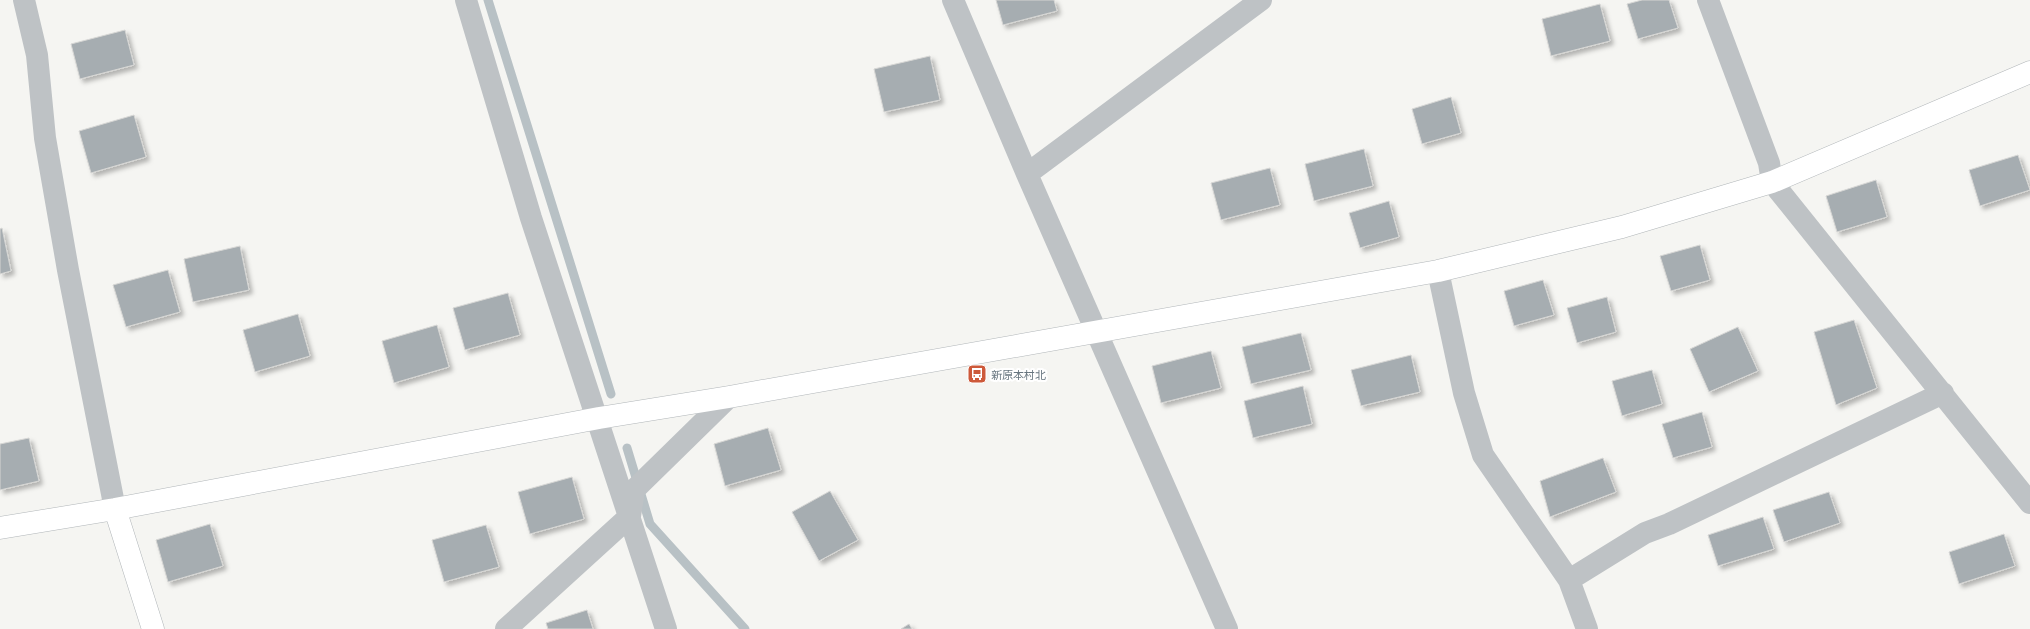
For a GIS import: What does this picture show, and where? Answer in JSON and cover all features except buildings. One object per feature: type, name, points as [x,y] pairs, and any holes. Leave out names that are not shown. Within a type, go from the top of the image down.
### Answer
[{"type":"street","points":[[24,0],[37,55],[45,138],[66,262],[115,509],[153,629]]},
{"type":"street","points":[[466,0],[531,218],[599,418],[666,629]]},
{"type":"street","points":[[953,0],[1026,174],[1227,629]]},
{"type":"street","points":[[1026,174],[1261,0]]},
{"type":"street","points":[[1708,0],[1769,163],[1772,182],[2030,503]]},
{"type":"street","points":[[0,528],[115,509],[599,418],[729,397],[1438,271],[1622,227],[1772,182],[2030,72]]},
{"type":"street","points":[[1438,271],[1464,393],[1484,455],[1569,580],[1587,629]]},
{"type":"street","points":[[1569,580],[1646,533],[1943,393]]},
{"type":"street","points":[[506,629],[630,516],[640,483],[729,397]]},
{"type":"waterway","points":[[488,0],[611,394]]},
{"type":"waterway","points":[[627,448],[650,524],[745,629]]},
{"type":"place","name":"新原本村北","points":[[977,374]]}]
